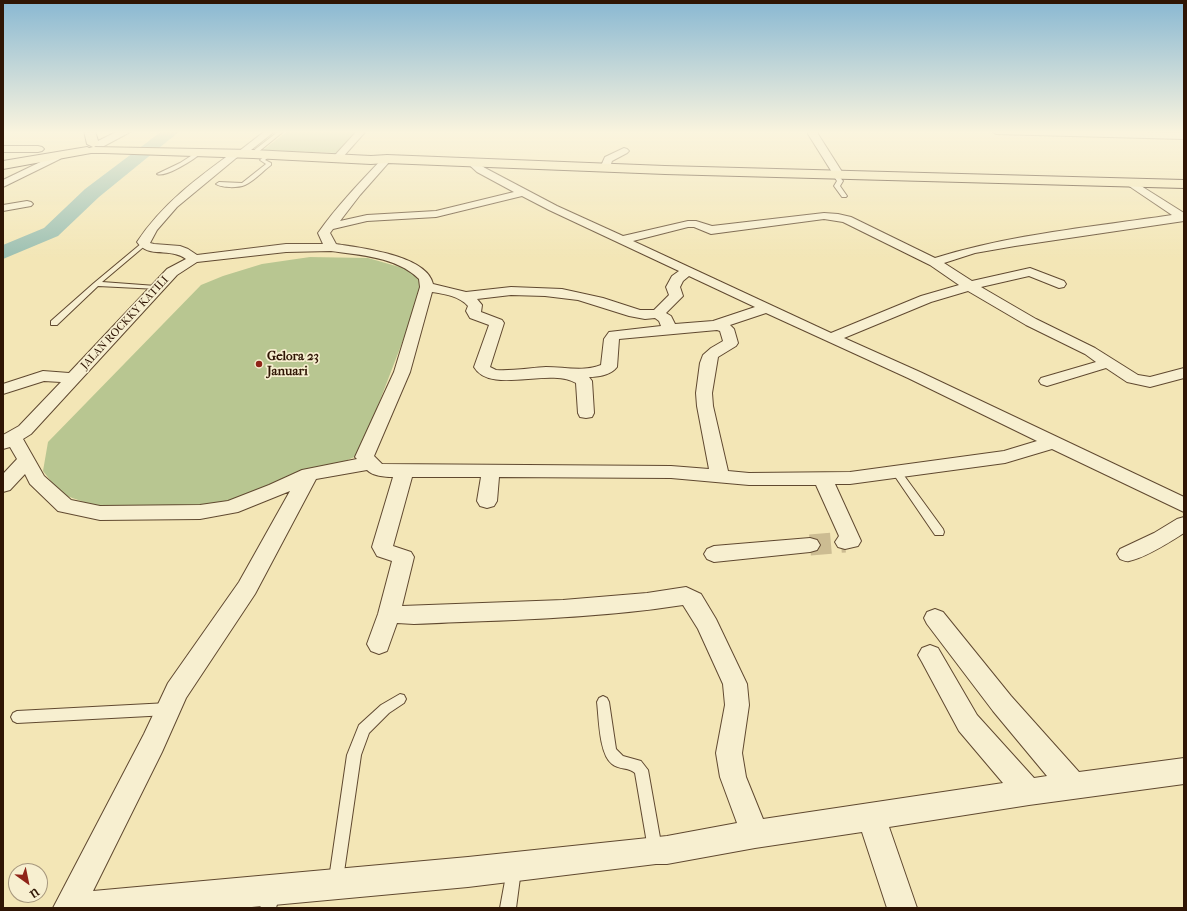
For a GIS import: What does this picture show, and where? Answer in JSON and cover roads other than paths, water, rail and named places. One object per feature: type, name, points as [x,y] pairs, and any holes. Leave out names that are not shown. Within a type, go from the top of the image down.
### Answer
[{"type":"main road","points":[[788,174],[1184,184]]},
{"type":"street","points":[[3,184],[25,174]]},
{"type":"street","points":[[213,174],[170,206],[146,237],[143,242],[144,244],[153,247],[179,250],[189,254],[194,259],[286,248],[328,235],[367,218],[436,214],[525,192]]},
{"type":"street","points":[[328,235],[352,197],[374,174]]},
{"type":"street","points":[[488,174],[687,271],[914,375],[1184,505]]},
{"type":"street","points":[[1130,182],[1183,217]]},
{"type":"street","points":[[3,208],[27,204]]},
{"type":"street","points":[[622,240],[688,224],[696,224],[711,230],[824,216],[838,217],[861,225],[934,262],[969,286],[1030,322],[1083,347],[1133,378],[1144,382],[1150,382],[1184,373]]},
{"type":"street","points":[[934,262],[973,250],[1015,242],[1183,217]]},
{"type":"street","points":[[328,235],[398,260],[416,270],[425,279],[427,287],[402,372],[364,457],[376,468],[386,471],[672,472],[748,479],[850,478],[1005,457],[1055,442]]},
{"type":"street","name":"JALAN ROCKKY KATILI","points":[[8,440],[25,430],[172,272],[194,259]]},
{"type":"street","points":[[658,314],[668,302],[676,296],[673,287],[677,279],[687,271]]},
{"type":"street","points":[[831,338],[926,299],[969,286],[1030,272],[1059,284]]},
{"type":"street","points":[[427,287],[471,300],[475,305],[473,311],[475,315],[497,323],[482,367],[486,373],[495,375],[538,372],[597,372],[609,367],[611,339],[614,335],[669,328],[716,325],[767,308]]},
{"type":"street","points":[[464,297],[482,293],[516,292],[563,294],[592,299],[644,315],[658,314],[666,319],[669,328]]},
{"type":"street","points":[[716,325],[726,327],[731,343],[716,351],[709,360],[704,399],[720,477]]},
{"type":"street","points":[[1047,381],[1108,363]]},
{"type":"street","points":[[563,373],[579,376],[584,381],[586,413]]},
{"type":"street","points":[[3,375],[74,378]]},
{"type":"street","points":[[3,390],[43,376]]},
{"type":"street","points":[[8,440],[27,460],[37,480],[66,506],[100,513],[184,512],[231,507],[276,490],[309,474],[370,463]]},
{"type":"street","points":[[3,486],[27,460]]},
{"type":"street","points":[[379,644],[389,614],[404,557],[399,554],[384,551],[382,547],[404,471]]},
{"type":"street","points":[[487,501],[491,471]]},
{"type":"street","points":[[68,908],[177,691],[247,588],[309,474]]},
{"type":"street","points":[[823,479],[851,541],[844,542]]},
{"type":"street","points":[[1127,554],[1161,538],[1184,524]]},
{"type":"street","points":[[714,554],[810,545]]},
{"type":"street","points":[[389,614],[414,615],[563,609],[646,602],[686,596],[693,600],[708,626],[735,684],[737,705],[729,753],[733,777],[755,834]]},
{"type":"street","points":[[935,618],[970,664],[1041,751],[1073,785]]},
{"type":"street","points":[[930,655],[968,723],[1029,792]]},
{"type":"street","points":[[77,908],[270,899],[335,885],[667,850],[755,834],[1073,785],[1184,771]]},
{"type":"street","points":[[871,817],[902,908]]},
{"type":"lane","points":[[219,184],[243,184],[257,174]]},
{"type":"lane","points":[[837,175],[840,181],[837,186],[844,196]]},
{"type":"lane","points":[[54,323],[96,284],[133,255],[144,244]]},
{"type":"lane","points":[[96,284],[156,288]]},
{"type":"lane","points":[[897,472],[939,532]]},
{"type":"lane","points":[[335,885],[354,755],[364,729],[385,709],[400,699]]},
{"type":"lane","points":[[603,702],[610,751],[620,763],[636,765],[641,770],[656,850]]},
{"type":"lane","points":[[17,717],[169,709]]},
{"type":"lane","points":[[508,908],[514,867]]},
{"type":"waterway","points":[[3,253],[51,232],[92,193],[117,174]]},
{"type":"tunnel","points":[[810,545],[845,542]]},
{"type":"place","name":"Gelora 23 Januari","points":[[259,364]]}]
